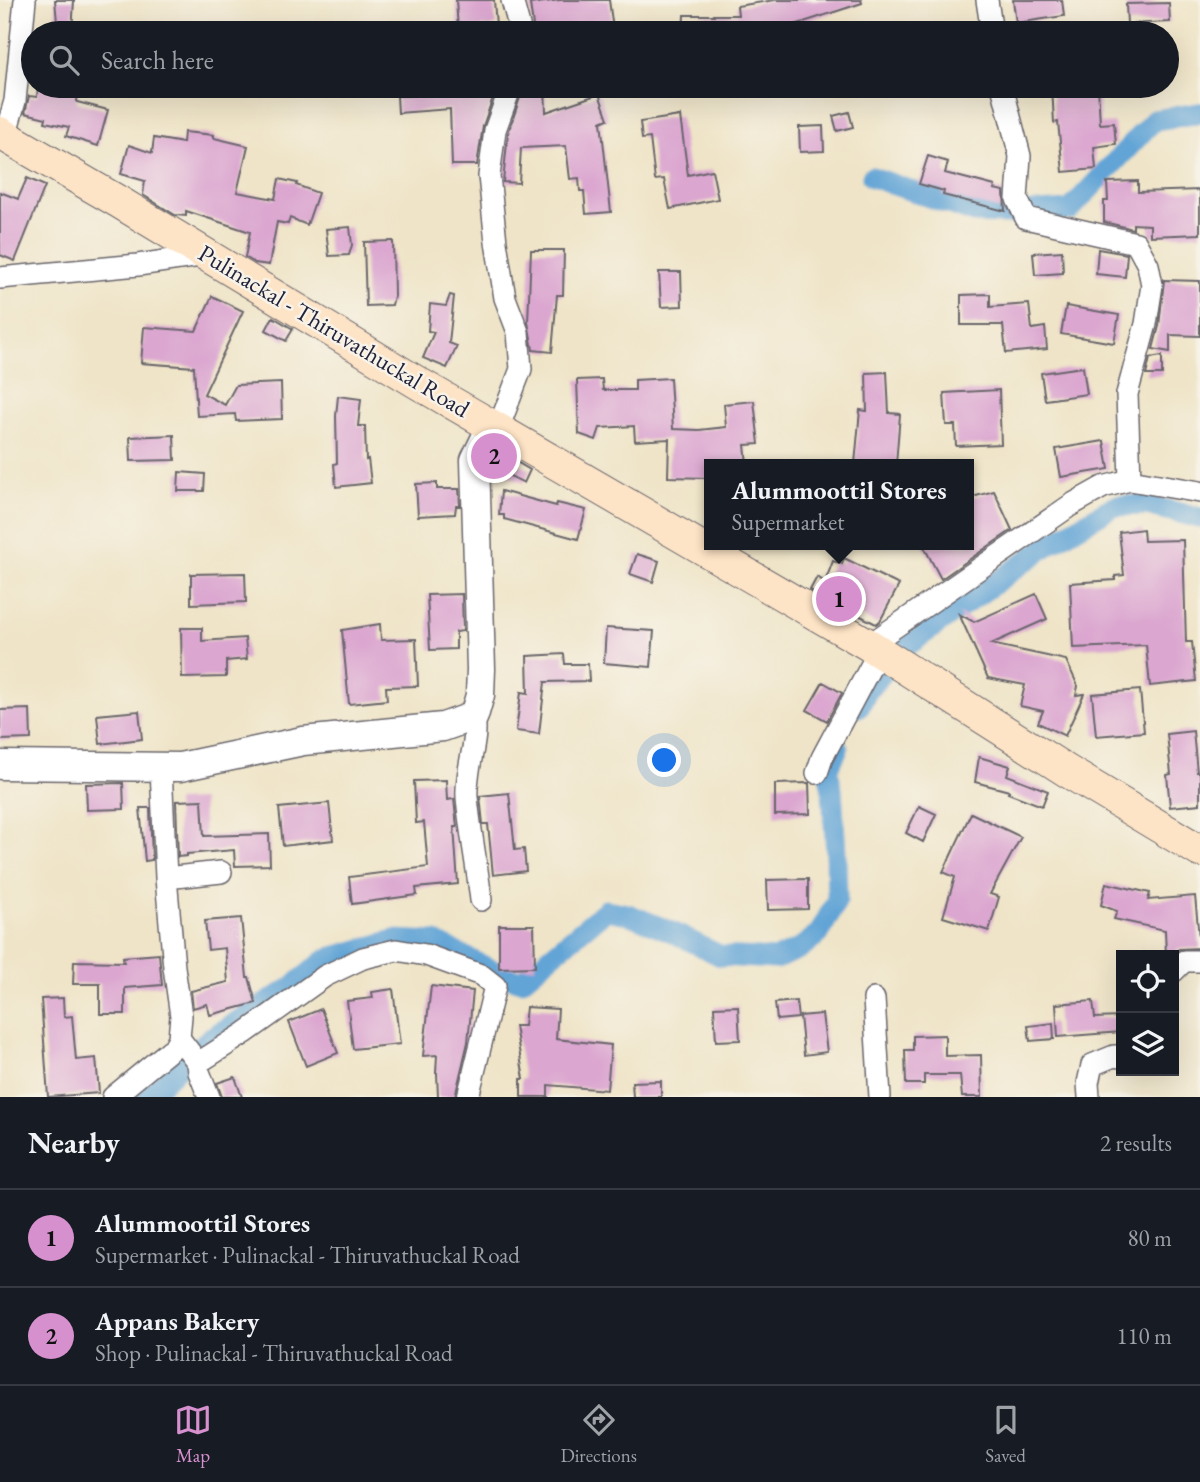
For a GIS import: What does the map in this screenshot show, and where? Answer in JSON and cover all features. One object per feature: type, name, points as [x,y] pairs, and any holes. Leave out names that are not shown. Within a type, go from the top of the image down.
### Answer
[{"type":"main road","name":"Pulinackal - Thiruvathuckal Road","points":[[3,135],[704,549]]},
{"type":"main road","name":"Pulinackal - Thiruvathuckal Road","points":[[706,550],[886,655],[1200,851]]},
{"type":"street","points":[[24,21],[26,0]]},
{"type":"street","points":[[512,0],[518,21]]},
{"type":"street","points":[[987,0],[990,21]]},
{"type":"street","points":[[3,135],[15,101],[21,46]]},
{"type":"street","points":[[481,900],[467,795],[481,669],[475,460],[495,427],[521,369],[518,332],[505,298],[499,264],[489,176],[495,130],[507,98]]},
{"type":"street","points":[[1005,98],[1020,156],[1017,199],[1026,218],[1136,243],[1148,264],[1152,285],[1146,324],[1127,394],[1130,480]]},
{"type":"street","points":[[0,278],[138,265],[207,255]]},
{"type":"street","points":[[817,773],[822,758],[886,655],[1071,505],[1102,487],[1130,480],[1200,492]]},
{"type":"street","points":[[0,765],[180,767],[303,741],[443,727],[474,716]]},
{"type":"street","points":[[113,1097],[174,1047],[179,1038],[181,1016],[166,878],[161,768]]},
{"type":"street","points":[[166,878],[221,873]]},
{"type":"street","points":[[196,1061],[245,1033],[325,976],[363,958],[396,950],[426,955],[481,975],[495,986],[468,1097]]},
{"type":"street","points":[[1179,966],[1184,961],[1200,961]]},
{"type":"street","points":[[874,999],[880,1097]]},
{"type":"street","points":[[179,1038],[196,1061],[209,1097]]},
{"type":"street","points":[[1088,1097],[1092,1065],[1116,1056]]},
{"type":"building","points":[[55,0],[74,0],[73,21],[57,21]]},
{"type":"building","points":[[456,0],[494,0],[496,21],[457,21]]},
{"type":"building","points":[[560,0],[609,0],[612,21],[532,21],[530,4]]},
{"type":"building","points":[[775,0],[861,0],[862,3],[807,21],[684,21],[684,15],[738,15],[737,6]]},
{"type":"building","points":[[1013,0],[1062,0],[1064,16],[1016,21]]},
{"type":"building","points":[[1169,3],[1170,21],[1127,21],[1126,4]]},
{"type":"building","points":[[29,98],[77,98],[77,102],[108,110],[98,146],[66,136],[69,127],[45,122],[46,118],[25,113]]},
{"type":"building","points":[[397,98],[493,98],[483,126],[477,165],[452,165],[450,109],[398,113]]},
{"type":"building","points":[[520,98],[545,98],[546,112],[587,98],[600,98],[608,119],[601,122],[611,212],[586,214],[584,191],[580,191],[579,178],[570,179],[566,146],[521,148],[519,183],[503,182],[508,133]]},
{"type":"building","points":[[1053,98],[1099,98],[1100,124],[1114,123],[1116,144],[1094,147],[1096,169],[1063,172],[1058,122],[1054,123]]},
{"type":"building","points":[[849,112],[853,127],[837,131],[833,116]]},
{"type":"building","points":[[680,116],[688,175],[712,170],[718,199],[670,209],[664,179],[655,180],[650,138],[642,139],[640,122]]},
{"type":"building","points":[[823,126],[824,151],[800,152],[799,127]]},
{"type":"building","points":[[184,132],[214,135],[214,138],[248,146],[237,192],[275,199],[279,179],[297,183],[296,185],[318,193],[307,225],[290,218],[288,224],[277,222],[269,265],[255,263],[245,257],[250,232],[186,211],[186,216],[175,215],[143,195],[145,181],[121,174],[129,145],[152,153],[154,138],[183,143]]},
{"type":"building","points":[[928,156],[948,162],[945,173],[995,186],[994,189],[1004,191],[1005,211],[943,195],[944,191],[919,184]]},
{"type":"building","points":[[27,178],[45,186],[15,261],[0,255],[0,192],[18,199]]},
{"type":"building","points":[[1138,181],[1138,192],[1200,190],[1200,234],[1150,236],[1150,225],[1133,224],[1133,229],[1104,222],[1104,201],[1108,201],[1107,182]]},
{"type":"building","points":[[350,227],[352,245],[349,255],[329,256],[326,229]]},
{"type":"building","points":[[393,241],[392,305],[366,306],[364,242]]},
{"type":"building","points":[[1098,249],[1127,254],[1125,277],[1096,274]]},
{"type":"building","points":[[531,250],[564,250],[563,295],[557,295],[552,352],[533,350],[528,322]]},
{"type":"building","points":[[1062,251],[1063,273],[1035,275],[1033,253]]},
{"type":"building","points":[[659,272],[681,272],[682,306],[661,307]]},
{"type":"building","points":[[1164,280],[1200,281],[1200,336],[1170,335],[1170,352],[1153,349],[1159,326]]},
{"type":"building","points":[[990,294],[990,307],[1029,304],[1032,329],[1045,327],[1047,349],[1006,353],[1003,325],[961,325],[961,295]]},
{"type":"building","points":[[450,295],[454,296],[449,343],[457,346],[447,368],[423,358],[434,332],[428,331],[430,304],[446,306]]},
{"type":"building","points":[[212,296],[243,311],[204,394],[225,405],[236,385],[281,383],[282,419],[236,421],[235,414],[197,416],[194,367],[141,363],[144,327],[196,331]]},
{"type":"building","points":[[1066,306],[1119,315],[1114,343],[1061,334]]},
{"type":"building","points":[[273,317],[293,329],[286,341],[266,330]]},
{"type":"building","points":[[1162,356],[1162,375],[1146,375],[1150,358]]},
{"type":"building","points":[[1083,367],[1087,394],[1045,400],[1041,373]]},
{"type":"building","points":[[887,372],[889,413],[900,414],[896,459],[855,459],[860,410],[867,411],[866,373]]},
{"type":"building","points":[[670,378],[673,429],[726,427],[724,404],[754,401],[759,444],[745,445],[746,459],[704,459],[704,478],[668,477],[669,439],[635,441],[634,426],[600,428],[596,440],[579,434],[577,380],[602,379],[603,390],[635,390],[635,380]]},
{"type":"building","points":[[999,390],[1001,444],[956,446],[955,425],[946,425],[944,393]]},
{"type":"building","points":[[338,396],[361,399],[358,426],[365,426],[366,460],[368,459],[371,483],[336,487],[334,464],[337,463]]},
{"type":"building","points":[[174,435],[175,460],[131,461],[130,437]]},
{"type":"building","points":[[1104,441],[1109,469],[1061,477],[1056,449]]},
{"type":"building","points":[[498,451],[530,470],[524,483],[492,467]]},
{"type":"building","points":[[179,472],[205,474],[204,491],[178,491]]},
{"type":"building","points":[[437,483],[437,489],[459,489],[460,506],[456,506],[455,514],[418,516],[416,484]]},
{"type":"building","points":[[501,491],[556,506],[557,503],[586,510],[578,539],[504,519],[504,515],[499,515]]},
{"type":"building","points":[[994,491],[1012,530],[941,579],[926,550],[974,550],[974,497]]},
{"type":"building","points":[[1143,529],[1144,541],[1183,540],[1186,642],[1192,642],[1196,681],[1150,686],[1146,645],[1073,648],[1070,583],[1115,580],[1115,576],[1124,575],[1119,532]]},
{"type":"building","points":[[637,554],[659,561],[653,582],[630,574]]},
{"type":"building","points":[[844,558],[899,585],[876,624],[810,590],[817,577],[825,582],[833,561],[842,564]]},
{"type":"building","points":[[245,573],[246,602],[191,604],[191,574]]},
{"type":"building","points":[[462,594],[463,631],[456,632],[456,649],[430,650],[427,595]]},
{"type":"building","points":[[1036,594],[1047,619],[991,644],[1066,660],[1078,686],[1076,695],[1084,694],[1065,736],[1038,723],[1043,711],[1020,706],[1025,685],[988,678],[959,614],[974,622]]},
{"type":"building","points":[[380,624],[381,640],[416,639],[418,686],[386,687],[387,700],[349,704],[342,630]]},
{"type":"building","points":[[181,628],[202,628],[202,641],[245,638],[247,659],[226,661],[226,677],[182,678]]},
{"type":"building","points":[[606,628],[654,631],[651,667],[604,663]]},
{"type":"building","points":[[564,654],[565,664],[588,664],[589,681],[545,682],[539,734],[516,731],[521,692],[528,693],[527,656]]},
{"type":"building","points":[[823,682],[842,693],[827,721],[807,710]]},
{"type":"building","points":[[1140,690],[1144,732],[1096,736],[1092,694]]},
{"type":"building","points":[[30,709],[31,739],[0,740],[0,710]]},
{"type":"building","points":[[139,711],[142,739],[100,744],[97,715]]},
{"type":"building","points":[[1193,731],[1197,772],[1200,772],[1200,804],[1170,807],[1167,775],[1171,774],[1167,734]]},
{"type":"building","points":[[979,757],[1010,766],[1007,775],[1048,791],[1042,806],[1008,793],[1009,791],[975,782]]},
{"type":"building","points":[[446,780],[447,800],[454,799],[458,884],[416,888],[417,895],[352,904],[349,877],[428,867],[424,822],[416,823],[414,781]]},
{"type":"building","points":[[123,783],[124,809],[87,810],[86,784]]},
{"type":"building","points":[[809,783],[810,814],[775,815],[775,784]]},
{"type":"building","points":[[509,793],[515,850],[524,849],[526,871],[493,875],[488,824],[483,824],[480,796]]},
{"type":"building","points":[[202,800],[204,836],[269,834],[270,865],[235,866],[234,850],[178,857],[176,801]]},
{"type":"building","points":[[329,803],[333,840],[283,846],[279,808]]},
{"type":"building","points":[[919,806],[936,814],[923,842],[906,833]]},
{"type":"building","points":[[140,808],[150,808],[152,860],[145,861]]},
{"type":"building","points":[[971,813],[1021,837],[990,894],[999,897],[989,931],[943,917],[955,877],[943,872]]},
{"type":"building","points":[[808,879],[808,909],[768,910],[767,880]]},
{"type":"building","points":[[1106,883],[1150,893],[1148,900],[1195,896],[1200,948],[1166,950],[1165,930],[1114,919],[1117,911],[1101,905]]},
{"type":"building","points":[[241,918],[247,977],[256,1003],[210,1015],[207,1004],[193,1008],[191,991],[228,982],[225,948],[208,950],[205,921]]},
{"type":"building","points":[[499,925],[534,925],[535,967],[499,968]]},
{"type":"building","points":[[159,954],[162,985],[125,988],[125,1014],[100,1014],[100,984],[73,984],[74,961],[124,962],[123,957]]},
{"type":"building","points":[[431,986],[473,991],[468,1042],[455,1097],[438,1097],[437,1055],[423,1056]]},
{"type":"building","points":[[393,989],[400,1044],[353,1049],[347,1001],[373,998],[372,992]]},
{"type":"building","points":[[63,998],[64,1017],[72,1016],[76,1060],[96,1058],[99,1093],[48,1097],[41,999]]},
{"type":"building","points":[[796,1001],[798,1018],[777,1020],[775,1003]]},
{"type":"building","points":[[1093,1001],[1095,1018],[1116,1017],[1116,1032],[1058,1037],[1056,1004]]},
{"type":"building","points":[[738,1006],[740,1040],[716,1041],[714,1007]]},
{"type":"building","points":[[526,1007],[558,1009],[556,1039],[611,1045],[607,1090],[548,1085],[548,1097],[521,1097],[521,1079],[524,1079],[515,1026],[524,1026]]},
{"type":"building","points":[[321,1009],[338,1053],[306,1066],[289,1022]]},
{"type":"building","points":[[822,1014],[827,1052],[804,1055],[800,1016]]},
{"type":"building","points":[[1053,1023],[1054,1039],[1030,1041],[1028,1026]]},
{"type":"building","points":[[945,1035],[945,1056],[981,1055],[982,1097],[962,1097],[960,1075],[924,1075],[924,1084],[906,1084],[905,1050],[913,1050],[913,1036]]},
{"type":"building","points":[[235,1077],[242,1097],[222,1097],[217,1083]]},
{"type":"building","points":[[661,1081],[661,1097],[633,1097],[632,1082]]},
{"type":"waterway","points":[[872,177],[975,213],[1070,210],[1154,120],[1200,113]]},
{"type":"waterway","points":[[906,647],[1051,543],[1114,506],[1147,505],[1200,518]]},
{"type":"waterway","points":[[859,707],[868,690],[882,674]]},
{"type":"waterway","points":[[147,1097],[210,1038],[291,988],[326,959],[394,940],[435,942],[502,975],[521,981],[606,910],[628,914],[721,956],[776,959],[799,949],[819,934],[837,900],[832,790],[828,770],[838,748]]},
{"type":"place","name":"Appans Bakery","points":[[494,456]]},
{"type":"place","name":"Alummoottil Stores","points":[[839,599]]}]
